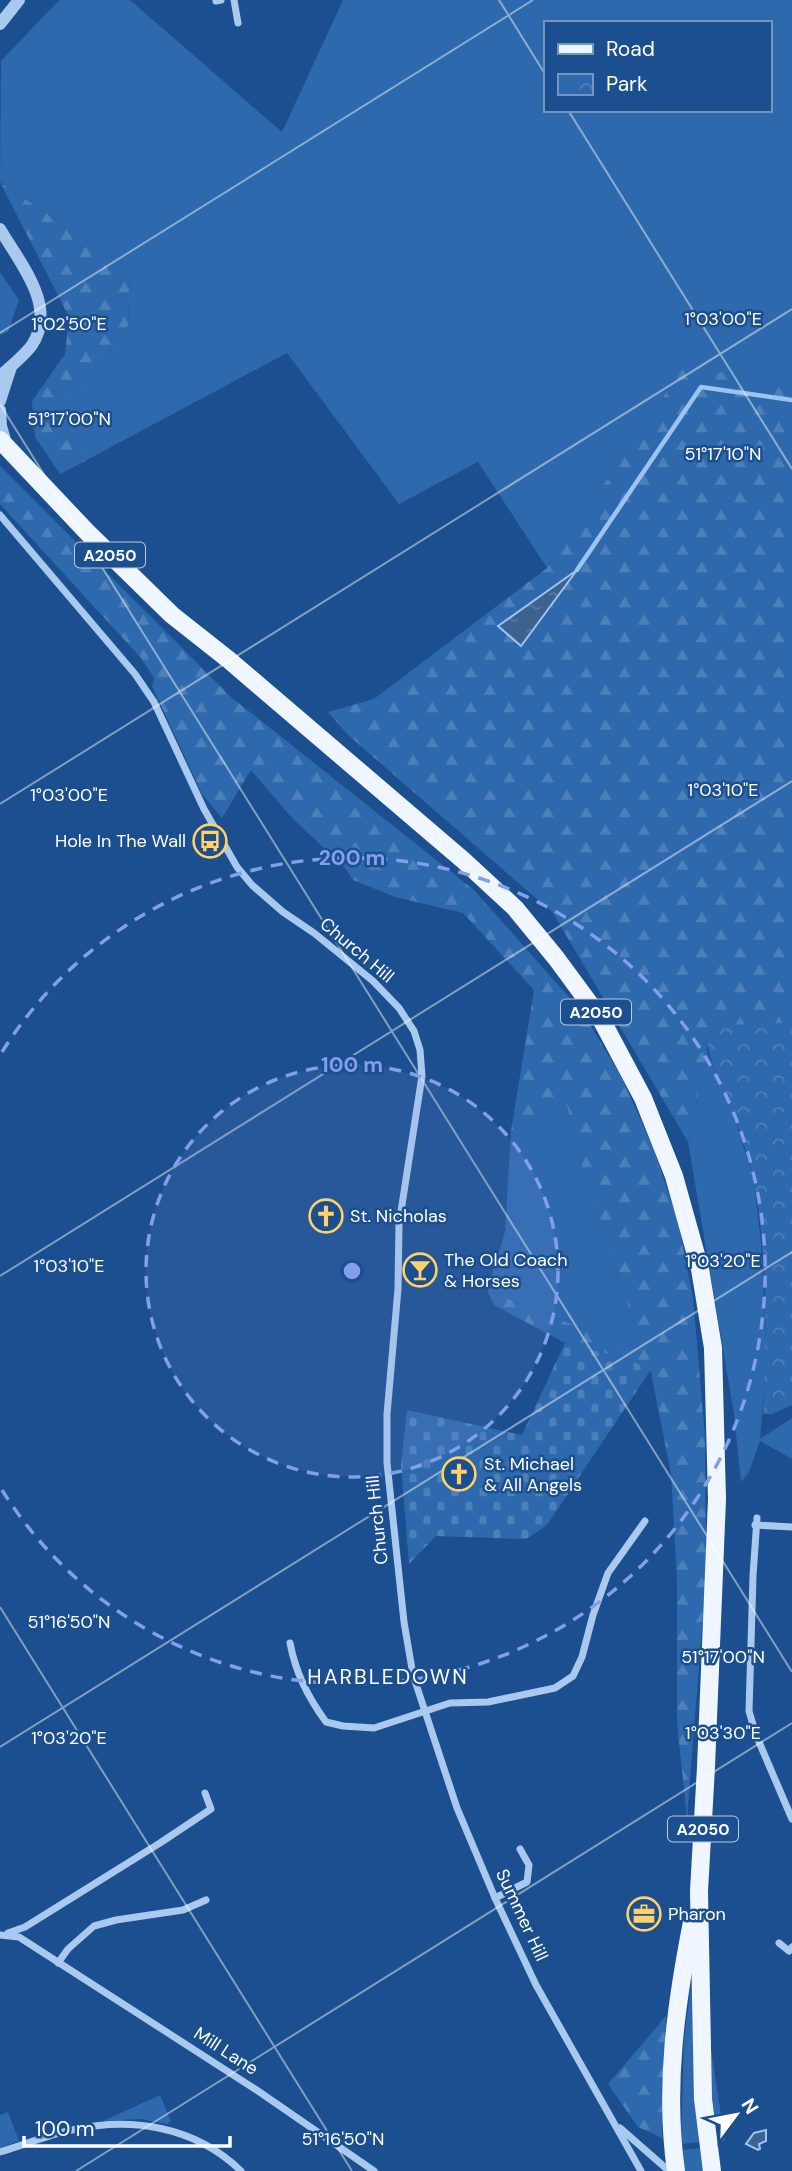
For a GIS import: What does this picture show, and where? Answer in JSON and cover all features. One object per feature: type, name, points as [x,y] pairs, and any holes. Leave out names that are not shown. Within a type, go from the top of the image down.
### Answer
[{"type":"main road","name":"A2050","points":[[4,444],[87,532],[172,615],[229,660],[463,860],[515,908],[601,1019],[643,1098],[674,1176],[700,1269],[712,1348],[717,1499],[699,1891],[703,2099],[712,2171]]},
{"type":"main road","name":"A2050","points":[[676,2171],[672,2107],[679,1986],[699,1891]]},
{"type":"street","points":[[0,24],[19,0]]},
{"type":"street","points":[[216,1],[221,0]]},
{"type":"street","points":[[234,0],[238,23]]},
{"type":"street","points":[[0,229],[34,288],[40,304],[38,327],[32,345],[6,366],[0,376]]},
{"type":"street","points":[[0,401],[6,366]]},
{"type":"street","points":[[0,410],[4,444]]},
{"type":"street","name":"Church Hill","points":[[0,515],[132,669],[148,692],[174,739],[205,809],[237,867],[252,885],[283,912],[314,933],[373,981],[399,1008],[414,1031],[420,1050],[422,1076],[399,1224],[398,1289],[387,1414],[387,1463],[404,1622],[413,1675],[423,1710]]},
{"type":"street","points":[[290,1643],[295,1669],[310,1699],[326,1722],[343,1726],[374,1728],[450,1703],[488,1702],[555,1688],[573,1676],[582,1657],[608,1573],[645,1521]]},
{"type":"street","points":[[792,1527],[756,1521],[749,1711],[756,1735],[790,1809],[792,1819]]},
{"type":"street","name":"Summer Hill","points":[[423,1710],[457,1808],[536,1985],[641,2171]]},
{"type":"street","name":"Mill Lane","points":[[2,1935],[25,1927],[211,1809],[205,1793]]},
{"type":"street","points":[[495,1898],[527,1882],[528,1865],[520,1849]]},
{"type":"street","points":[[58,1963],[68,1949],[94,1926],[183,1910],[206,1900]]},
{"type":"street","name":"Mill Lane","points":[[2,1935],[19,1937],[255,2089],[374,2171]]},
{"type":"street","points":[[779,1943],[789,1951],[792,1947]]},
{"type":"street","points":[[0,2152],[72,2130],[118,2123],[188,2135],[227,2158],[241,2171]]},
{"type":"street","name":"Summer Hill","points":[[614,2123],[669,2171]]},
{"type":"green space","points":[[59,0],[130,0],[282,132],[343,0],[792,0],[792,387],[685,366],[547,568],[478,462],[399,504],[287,353],[85,461],[59,414],[128,326],[130,270],[0,182],[1,61]]},
{"type":"green space","points":[[0,182],[130,270],[128,326],[59,414],[85,461],[60,474],[35,437],[32,401],[65,354],[69,317]]},
{"type":"green space","points":[[0,272],[19,300],[8,332],[0,335]]},
{"type":"green space","points":[[685,365],[792,387],[792,1025],[722,1025],[706,1035],[707,1052],[688,1142],[553,913],[348,735],[328,712],[374,699],[547,568]]},
{"type":"green space","points":[[0,466],[231,697],[474,890],[583,1013],[622,1078],[653,1147],[678,1221],[693,1298],[705,1436],[706,1577],[687,1818],[677,1723],[677,1580],[671,1474],[651,1372],[631,1360],[565,1343],[494,1305],[487,1290],[628,1347],[639,1337],[587,1187],[567,1106],[511,1131],[534,990],[463,913],[395,897],[353,880],[345,868],[292,818],[251,770],[222,818],[202,794],[152,686],[154,678],[141,658],[0,504]]},
{"type":"green space","points":[[722,1025],[792,1025],[792,1405],[772,1414],[763,1414],[765,1295],[758,1207],[748,1157],[713,1066],[706,1035]]},
{"type":"green space","points":[[707,1052],[732,1111],[753,1176],[761,1242],[767,1355],[760,1439],[792,1418],[792,1459],[760,1441],[749,1472],[741,1482],[734,1414],[688,1142]]},
{"type":"green space","points":[[567,1106],[587,1187],[639,1337],[628,1347],[487,1290],[505,1232],[511,1131]]},
{"type":"green space","points":[[565,1343],[631,1360],[650,1371],[547,1525],[526,1539],[436,1536],[409,1564],[401,1465],[407,1410],[522,1435]]},
{"type":"green space","points":[[694,1962],[700,2142],[681,2144],[684,2039]]},
{"type":"green space","points":[[666,2016],[662,2138],[638,2127],[608,2084]]},
{"type":"green space","points":[[708,2030],[725,2141],[722,2141],[711,2112]]},
{"type":"green space","points":[[160,2095],[171,2121],[167,2124],[140,2119],[103,2121]]},
{"type":"green space","points":[[8,2112],[19,2141],[0,2148],[0,2115]]},
{"type":"green space","points":[[701,2148],[705,2171],[684,2171],[682,2150]]},
{"type":"water","points":[[577,570],[521,646],[498,626]]},
{"type":"water","points":[[766,2130],[766,2141],[759,2144],[760,2149],[746,2144],[754,2133]]},
{"type":"waterway","points":[[577,570],[701,387],[792,400]]},
{"type":"place","name":"Hole In The Wall","points":[[210,841]]},
{"type":"place","name":"St. Nicholas","points":[[326,1216]]},
{"type":"place","name":"The Old Coach & Horses","points":[[420,1270]]},
{"type":"place","name":"St. Michael & All Angels","points":[[459,1474]]},
{"type":"place","name":"Pharon","points":[[644,1914]]},
{"type":"district","name":"HARBLEDOWN","points":[[388,1677]]}]
